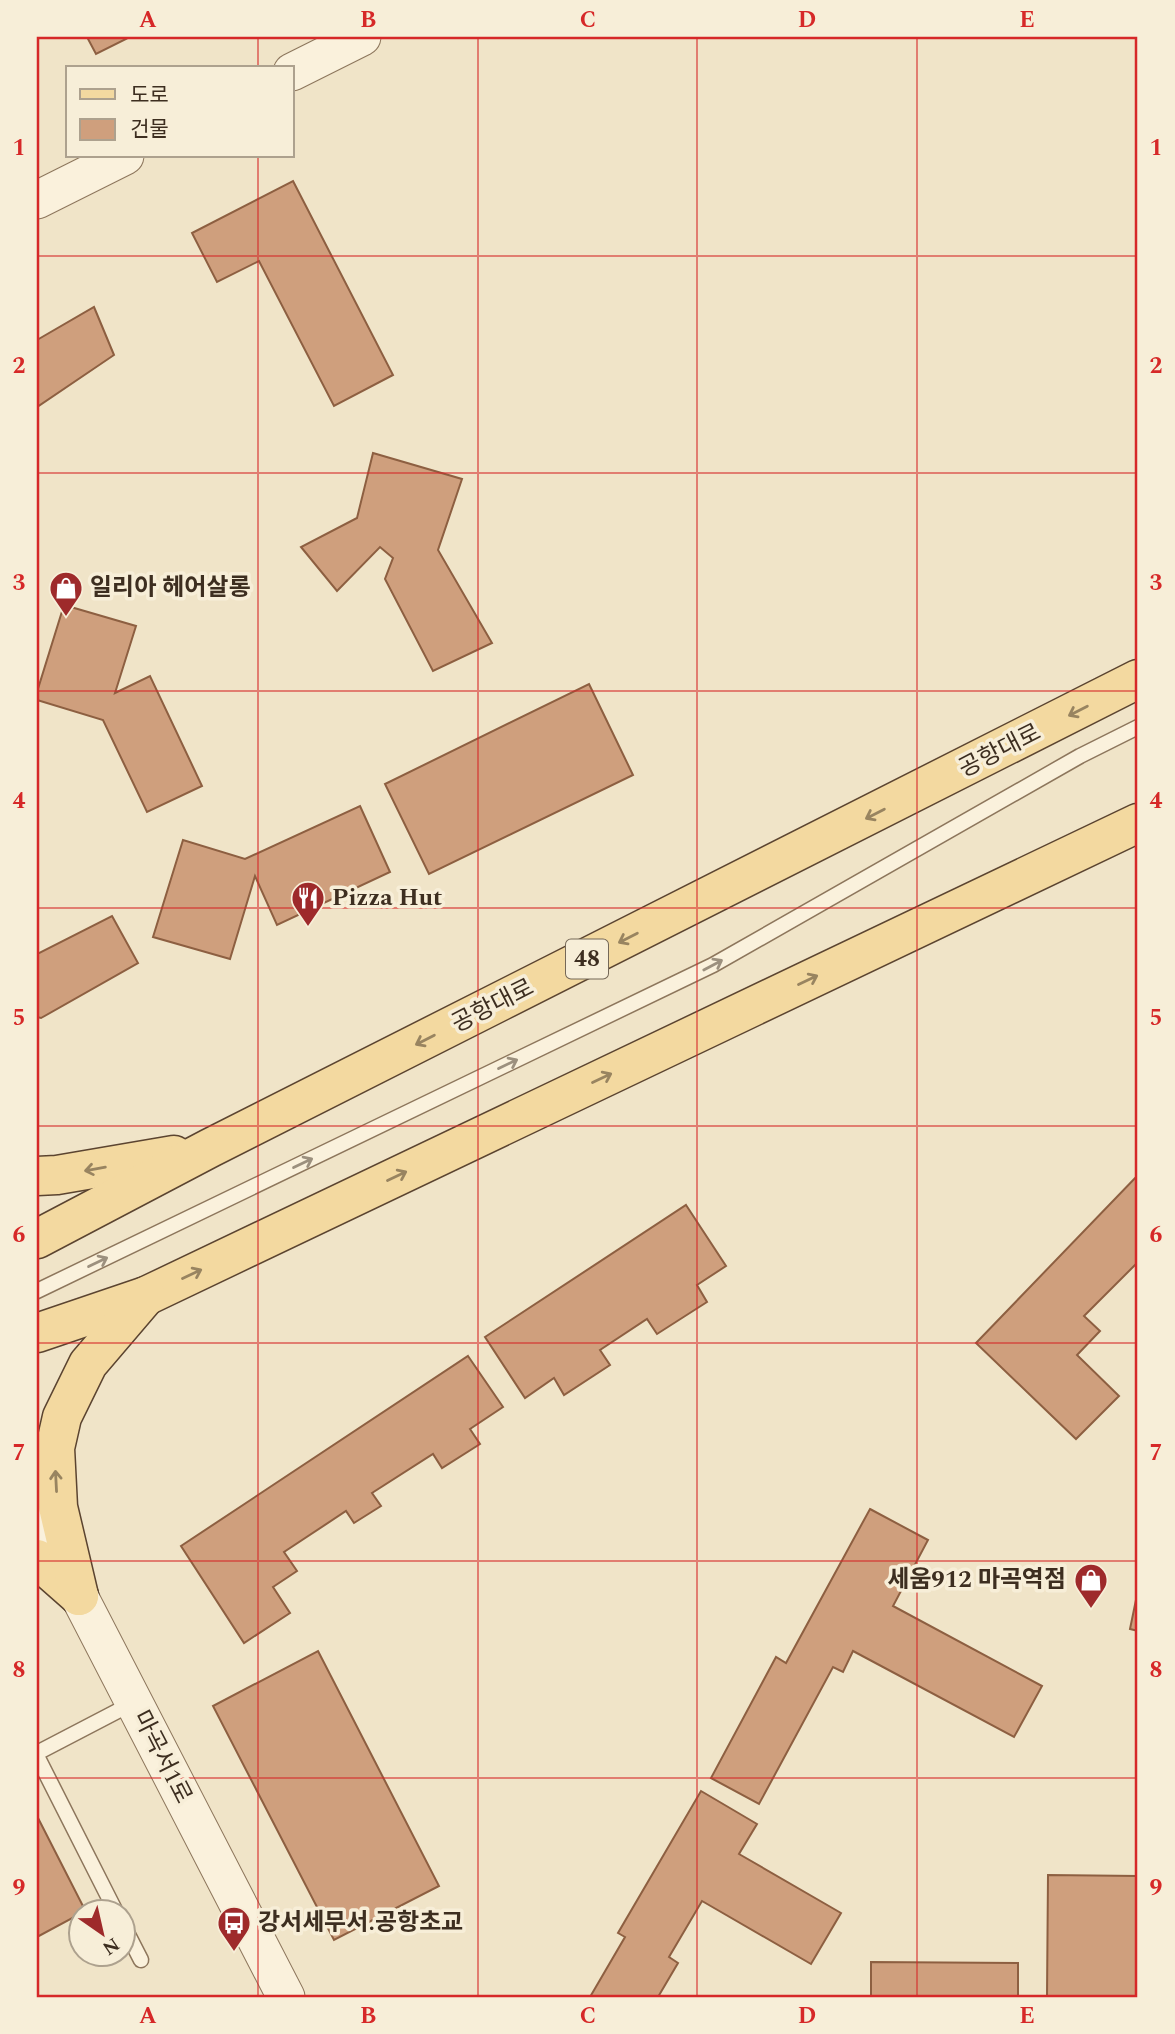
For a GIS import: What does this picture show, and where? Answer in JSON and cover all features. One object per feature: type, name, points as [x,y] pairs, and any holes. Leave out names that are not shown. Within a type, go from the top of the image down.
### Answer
[{"type":"main road","name":"공항대로","points":[[37,1239],[210,1148],[1138,680]]},
{"type":"main road","points":[[37,1334],[146,1296],[1138,823]]},
{"type":"main road","points":[[37,1176],[57,1175],[210,1148]]},
{"type":"main road","points":[[79,1596],[58,1507],[55,1448],[62,1417],[88,1364],[146,1296]]},
{"type":"main road","points":[[37,1559],[79,1596]]},
{"type":"street","points":[[294,71],[362,37]]},
{"type":"street","points":[[37,200],[121,158]]},
{"type":"street","name":"마곡서1로","points":[[37,1518],[134,1702],[281,1996]]},
{"type":"lane","points":[[37,1292],[713,965],[1069,762],[1138,727]]},
{"type":"lane","points":[[109,1898],[37,1754],[134,1702]]},
{"type":"lane","points":[[136,1950],[141,1960]]},
{"type":"building","points":[[87,37],[124,37],[126,39],[96,54]]},
{"type":"building","points":[[293,181],[393,375],[334,406],[259,261],[217,282],[192,233]]},
{"type":"building","points":[[94,307],[114,355],[37,407],[37,340]]},
{"type":"building","points":[[373,453],[462,479],[438,550],[492,643],[433,671],[385,579],[393,558],[380,547],[337,591],[301,547],[357,518]]},
{"type":"building","points":[[64,605],[136,626],[115,693],[150,676],[202,786],[147,812],[103,720],[37,700],[37,692]]},
{"type":"building","points":[[589,684],[633,775],[429,874],[385,784]]},
{"type":"building","points":[[360,806],[390,872],[277,925],[255,876],[230,959],[153,937],[183,840],[245,859]]},
{"type":"building","points":[[112,916],[138,963],[41,1018],[37,1017],[37,954]]},
{"type":"building","points":[[1138,1175],[1138,1262],[1084,1316],[1100,1331],[1077,1355],[1119,1396],[1076,1439],[976,1343]]},
{"type":"building","points":[[686,1205],[726,1266],[697,1285],[707,1302],[657,1334],[647,1319],[600,1350],[610,1365],[564,1395],[554,1378],[525,1398],[485,1337]]},
{"type":"building","points":[[468,1356],[503,1407],[470,1429],[480,1444],[442,1468],[433,1454],[372,1493],[381,1506],[354,1523],[346,1511],[284,1552],[297,1571],[273,1587],[290,1613],[244,1643],[181,1546]]},
{"type":"building","points":[[870,1509],[928,1540],[893,1606],[1042,1686],[1014,1737],[853,1651],[843,1672],[833,1667],[759,1804],[711,1778],[776,1657],[786,1663]]},
{"type":"building","points":[[1138,1590],[1138,1631],[1130,1629]]},
{"type":"building","points":[[318,1651],[439,1886],[334,1940],[213,1706]]},
{"type":"building","points":[[701,1791],[757,1824],[739,1854],[841,1913],[811,1964],[702,1901],[669,1957],[678,1963],[658,1997],[590,1997],[625,1937],[618,1933]]},
{"type":"building","points":[[37,1816],[79,1898],[66,1898],[66,1921],[37,1937]]},
{"type":"building","points":[[1048,1875],[1138,1876],[1138,1997],[1047,1997]]},
{"type":"building","points":[[871,1962],[1018,1963],[1018,1997],[871,1997]]},
{"type":"place","name":"일리아 헤어살롱","points":[[66,618]]},
{"type":"place","name":"Pizza Hut","points":[[308,928]]},
{"type":"place","name":"세움912 마곡역점","points":[[1091,1610]]},
{"type":"place","name":"강서세무서.공항초교","points":[[234,1953]]}]
